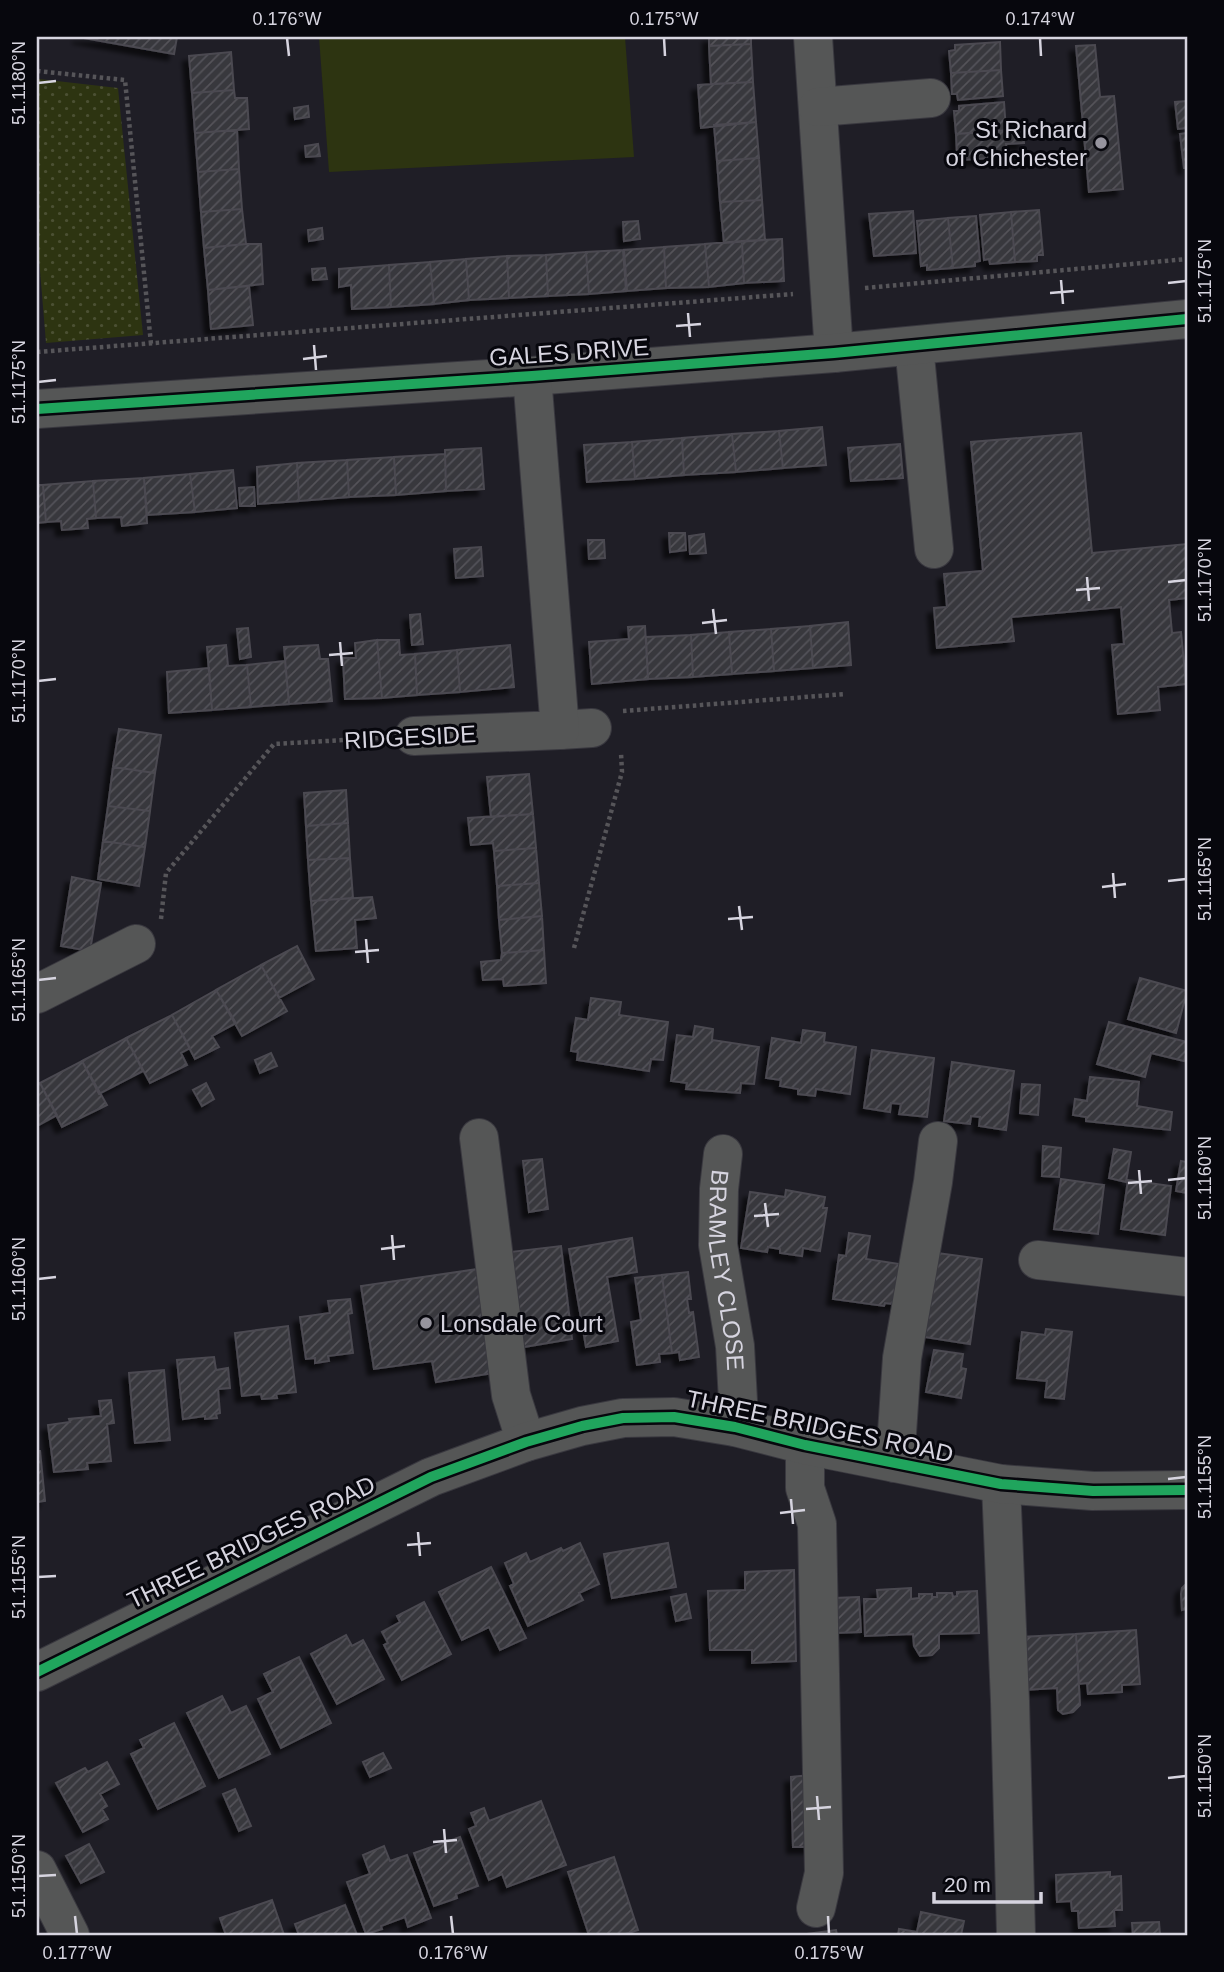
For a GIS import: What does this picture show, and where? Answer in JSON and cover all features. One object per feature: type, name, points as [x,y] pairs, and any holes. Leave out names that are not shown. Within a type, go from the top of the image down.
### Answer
[{"type":"street","points":[[813,37],[834,353]]},
{"type":"street","points":[[818,107],[931,98]]},
{"type":"street","name":"GALES DRIVE","points":[[37,409],[834,353],[1187,319]]},
{"type":"street","points":[[914,346],[934,549]]},
{"type":"street","points":[[532,376],[591,728]]},
{"type":"street","name":"RIDGESIDE","points":[[415,736],[591,728]]},
{"type":"street","points":[[37,994],[136,944]]},
{"type":"street","points":[[479,1138],[511,1395],[526,1442]]},
{"type":"street","points":[[895,1463],[902,1358],[938,1141]]},
{"type":"street","name":"BRAMLEY CLOSE","points":[[723,1154],[719,1188],[718,1245],[735,1346],[738,1401],[735,1427]]},
{"type":"street","points":[[1038,1261],[1187,1277]]},
{"type":"street","name":"THREE BRIDGES ROAD","points":[[37,1672],[431,1477],[526,1442],[623,1418],[674,1417],[735,1427],[805,1445],[1002,1484],[1093,1491],[1187,1490]]},
{"type":"street","points":[[805,1445],[805,1488],[817,1524],[824,1873],[816,1908]]},
{"type":"street","points":[[1002,1484],[1016,1935]]},
{"type":"street","points":[[37,1870],[70,1935]]},
{"type":"path","points":[[37,71],[125,80],[151,344]]},
{"type":"path","points":[[37,352],[830,291],[1187,259]]},
{"type":"path","points":[[574,948],[622,772],[591,728],[619,712],[845,694]]},
{"type":"green space","points":[[319,37],[625,37],[634,157],[329,172]]},
{"type":"green space","points":[[39,79],[118,88],[143,335],[46,343],[37,234]]},
{"type":"building","points":[[78,37],[177,37],[174,54]]},
{"type":"building","points":[[709,37],[751,37],[751,44],[709,46]]},
{"type":"building","points":[[1000,42],[1001,70],[951,73],[949,51],[955,50],[955,45]]},
{"type":"building","points":[[751,44],[753,82],[711,84],[709,46]]},
{"type":"building","name":"St Richard of Chichester","points":[[1095,45],[1100,97],[1114,96],[1123,189],[1089,192],[1076,46]]},
{"type":"building","points":[[231,52],[234,90],[192,93],[189,56]]},
{"type":"building","points":[[1001,70],[1003,96],[958,100],[957,94],[952,94],[951,73]]},
{"type":"building","points":[[753,82],[756,122],[701,128],[698,85]]},
{"type":"building","points":[[234,90],[235,98],[247,98],[249,129],[195,133],[192,93]]},
{"type":"building","points":[[1187,101],[1187,128],[1178,129],[1175,102]]},
{"type":"building","points":[[1004,102],[1006,131],[956,134],[954,111],[959,111],[959,106]]},
{"type":"building","points":[[308,106],[309,117],[295,119],[294,108]]},
{"type":"building","points":[[756,122],[759,158],[717,161],[714,125]]},
{"type":"building","points":[[1023,129],[1024,143],[1006,144],[1007,157],[962,160],[962,154],[957,155],[956,134]]},
{"type":"building","points":[[237,130],[239,169],[198,172],[195,133]]},
{"type":"building","points":[[1187,133],[1187,168],[1184,168],[1180,134]]},
{"type":"building","points":[[318,144],[320,156],[306,157],[305,146]]},
{"type":"building","points":[[759,158],[762,200],[720,202],[717,161]]},
{"type":"building","points":[[239,169],[242,209],[201,212],[198,172]]},
{"type":"building","points":[[762,200],[765,240],[724,243],[720,202]]},
{"type":"building","points":[[242,209],[246,244],[204,248],[201,212]]},
{"type":"building","points":[[1039,210],[1043,255],[1037,255],[1037,261],[1015,262],[1011,212]]},
{"type":"building","points":[[913,211],[916,253],[874,256],[869,214]]},
{"type":"building","points":[[1011,212],[1015,262],[990,264],[989,259],[984,260],[980,215]]},
{"type":"building","points":[[976,216],[980,261],[975,262],[975,266],[953,268],[948,218]]},
{"type":"building","points":[[948,218],[953,268],[927,270],[927,265],[921,266],[917,221]]},
{"type":"building","points":[[638,221],[640,239],[624,241],[623,222]]},
{"type":"building","points":[[322,228],[323,239],[309,241],[308,230]]},
{"type":"building","points":[[782,239],[784,281],[744,283],[742,241]]},
{"type":"building","points":[[742,241],[744,283],[709,287],[705,244]]},
{"type":"building","points":[[261,244],[263,284],[208,290],[204,248]]},
{"type":"building","points":[[705,244],[709,287],[666,288],[664,247]]},
{"type":"building","points":[[664,247],[666,288],[627,291],[624,250]]},
{"type":"building","points":[[623,250],[626,291],[589,294],[586,252]]},
{"type":"building","points":[[586,252],[589,294],[548,296],[546,255]]},
{"type":"building","points":[[546,255],[548,296],[509,298],[507,256]]},
{"type":"building","points":[[507,256],[509,298],[469,300],[466,259]]},
{"type":"building","points":[[466,259],[469,300],[434,304],[430,262]]},
{"type":"building","points":[[430,262],[434,304],[391,307],[389,265]]},
{"type":"building","points":[[389,265],[391,307],[352,309],[351,285],[339,287],[339,269]]},
{"type":"building","points":[[325,268],[327,279],[313,280],[312,269]]},
{"type":"building","points":[[249,286],[253,325],[211,329],[208,290]]},
{"type":"building","points":[[822,427],[826,465],[783,468],[779,431]]},
{"type":"building","points":[[779,431],[783,468],[736,472],[732,434]]},
{"type":"building","points":[[1081,433],[1092,553],[1187,544],[1187,598],[1169,600],[1172,633],[1181,632],[1186,684],[1158,687],[1160,710],[1118,714],[1112,645],[1124,644],[1121,607],[1011,617],[1014,641],[937,648],[934,608],[947,607],[944,574],[983,571],[971,442]]},
{"type":"building","points":[[732,434],[736,472],[684,475],[682,438]]},
{"type":"building","points":[[682,438],[684,475],[635,479],[632,442]]},
{"type":"building","points":[[632,442],[635,479],[587,482],[584,445]]},
{"type":"building","points":[[900,444],[903,478],[851,481],[848,448]]},
{"type":"building","points":[[481,448],[484,489],[446,491],[445,450]]},
{"type":"building","points":[[445,454],[446,491],[396,495],[394,457]]},
{"type":"building","points":[[394,457],[396,495],[349,497],[347,460]]},
{"type":"building","points":[[347,460],[349,497],[299,501],[297,463]]},
{"type":"building","points":[[297,463],[299,501],[258,504],[257,467]]},
{"type":"building","points":[[233,470],[237,508],[195,512],[190,474]]},
{"type":"building","points":[[190,474],[195,512],[147,515],[144,478]]},
{"type":"building","points":[[144,478],[147,523],[122,526],[121,517],[96,518],[93,481]]},
{"type":"building","points":[[93,481],[96,518],[87,519],[88,528],[62,530],[61,521],[46,522],[43,485]]},
{"type":"building","points":[[37,485],[43,485],[46,522],[37,523]]},
{"type":"building","points":[[254,487],[255,506],[240,506],[239,488]]},
{"type":"building","points":[[669,533],[685,533],[686,550],[670,552]]},
{"type":"building","points":[[704,534],[706,553],[690,554],[689,536]]},
{"type":"building","points":[[588,540],[604,540],[605,558],[589,559]]},
{"type":"building","points":[[481,547],[483,576],[456,578],[454,549]]},
{"type":"building","points":[[420,614],[423,644],[412,645],[410,615]]},
{"type":"building","points":[[848,622],[851,665],[813,668],[810,626]]},
{"type":"building","points":[[645,626],[648,679],[592,684],[589,642],[629,639],[628,627]]},
{"type":"building","points":[[810,626],[813,668],[774,671],[771,629]]},
{"type":"building","points":[[248,628],[251,657],[240,659],[237,629]]},
{"type":"building","points":[[771,629],[774,671],[732,674],[729,632]]},
{"type":"building","points":[[729,632],[732,674],[693,677],[691,635]]},
{"type":"building","points":[[691,635],[693,677],[648,679],[646,637]]},
{"type":"building","points":[[377,640],[382,698],[345,699],[343,658],[356,658],[355,643]]},
{"type":"building","points":[[377,640],[399,640],[400,655],[415,654],[417,695],[382,698]]},
{"type":"building","points":[[226,645],[228,666],[247,665],[251,707],[212,710],[207,647]]},
{"type":"building","points":[[318,645],[320,659],[328,659],[332,701],[289,704],[284,647]]},
{"type":"building","points":[[510,645],[514,687],[460,692],[457,650]]},
{"type":"building","points":[[457,650],[460,692],[417,695],[415,654]]},
{"type":"building","points":[[285,661],[289,704],[251,707],[247,665]]},
{"type":"building","points":[[209,668],[212,710],[169,713],[167,672]]},
{"type":"building","points":[[119,729],[161,735],[155,773],[113,767]]},
{"type":"building","points":[[113,767],[155,773],[150,811],[108,806]]},
{"type":"building","points":[[529,774],[533,814],[491,817],[487,777]]},
{"type":"building","points":[[346,790],[348,823],[306,826],[304,793]]},
{"type":"building","points":[[108,806],[150,811],[145,847],[103,841]]},
{"type":"building","points":[[533,814],[536,848],[494,851],[493,843],[471,845],[468,818]]},
{"type":"building","points":[[348,823],[350,858],[308,860],[306,826]]},
{"type":"building","points":[[103,841],[145,847],[139,886],[98,879]]},
{"type":"building","points":[[536,848],[539,883],[497,886],[494,851]]},
{"type":"building","points":[[350,858],[353,898],[311,901],[308,860]]},
{"type":"building","points":[[72,877],[101,883],[90,951],[61,946]]},
{"type":"building","points":[[539,883],[542,916],[499,920],[497,886]]},
{"type":"building","points":[[372,897],[376,918],[355,920],[357,948],[316,951],[311,901]]},
{"type":"building","points":[[542,916],[544,950],[502,953],[499,920]]},
{"type":"building","points":[[297,946],[314,979],[279,998],[261,965]]},
{"type":"building","points":[[544,950],[546,983],[504,986],[503,979],[483,980],[481,962],[501,960],[502,953]]},
{"type":"building","points":[[261,965],[287,1011],[242,1036],[216,990]]},
{"type":"building","points":[[1140,978],[1187,991],[1176,1033],[1128,1019]]},
{"type":"building","points":[[216,990],[236,1023],[212,1036],[219,1047],[195,1059],[172,1015]]},
{"type":"building","points":[[591,998],[621,1002],[619,1015],[668,1022],[663,1060],[651,1059],[649,1071],[577,1060],[578,1052],[571,1051],[576,1018],[588,1020]]},
{"type":"building","points":[[172,1015],[190,1048],[181,1053],[187,1065],[150,1083],[126,1038]]},
{"type":"building","points":[[1109,1022],[1187,1042],[1184,1061],[1151,1053],[1145,1077],[1097,1064]]},
{"type":"building","points":[[695,1026],[713,1029],[712,1040],[759,1047],[754,1084],[741,1083],[740,1093],[686,1089],[687,1083],[671,1081],[677,1035],[693,1037]]},
{"type":"building","points":[[803,1030],[825,1033],[824,1042],[856,1047],[850,1094],[816,1089],[815,1096],[798,1094],[798,1089],[780,1086],[781,1080],[766,1078],[772,1038],[801,1043]]},
{"type":"building","points":[[126,1038],[143,1071],[99,1094],[82,1061]]},
{"type":"building","points":[[872,1050],[934,1058],[927,1117],[899,1114],[901,1104],[891,1103],[890,1112],[864,1108]]},
{"type":"building","points":[[271,1053],[277,1066],[260,1073],[255,1060]]},
{"type":"building","points":[[82,1061],[107,1105],[62,1127],[40,1083]]},
{"type":"building","points":[[952,1062],[1014,1071],[1006,1130],[979,1126],[980,1117],[971,1116],[970,1124],[944,1121]]},
{"type":"building","points":[[1090,1077],[1139,1082],[1137,1106],[1172,1112],[1170,1130],[1086,1121],[1086,1117],[1073,1115],[1075,1099],[1087,1101]]},
{"type":"building","points":[[40,1083],[57,1115],[37,1126],[37,1084]]},
{"type":"building","points":[[206,1083],[214,1099],[202,1106],[193,1090]]},
{"type":"building","points":[[1022,1084],[1040,1085],[1038,1115],[1020,1113]]},
{"type":"building","points":[[1043,1146],[1061,1148],[1059,1177],[1042,1176]]},
{"type":"building","points":[[1114,1149],[1131,1152],[1126,1182],[1109,1178]]},
{"type":"building","points":[[542,1159],[548,1209],[529,1212],[523,1161]]},
{"type":"building","points":[[1181,1161],[1187,1162],[1187,1193],[1176,1191]]},
{"type":"building","points":[[1061,1179],[1104,1185],[1098,1234],[1054,1229]]},
{"type":"building","points":[[1128,1180],[1171,1186],[1165,1235],[1121,1229]]},
{"type":"building","points":[[786,1190],[825,1197],[823,1208],[827,1208],[820,1251],[803,1248],[802,1256],[780,1253],[780,1249],[768,1247],[767,1252],[741,1248],[750,1192],[785,1197]]},
{"type":"building","points":[[849,1233],[870,1236],[866,1259],[906,1265],[900,1305],[885,1303],[884,1306],[833,1299],[839,1255],[846,1256]]},
{"type":"building","points":[[632,1238],[637,1272],[607,1277],[618,1341],[586,1347],[569,1249]]},
{"type":"building","name":"Lonsdale Court","points":[[561,1246],[572,1339],[524,1347],[510,1252]]},
{"type":"building","points":[[930,1252],[982,1259],[970,1344],[918,1336]]},
{"type":"building","name":"Lonsdale Court","points":[[478,1269],[494,1373],[436,1382],[432,1361],[374,1369],[361,1286]]},
{"type":"building","points":[[688,1272],[691,1299],[687,1299],[689,1313],[693,1312],[699,1357],[680,1360],[679,1352],[672,1353],[662,1275]]},
{"type":"building","points":[[662,1275],[672,1353],[659,1354],[660,1362],[637,1365],[631,1322],[641,1320],[635,1278]]},
{"type":"building","points":[[350,1299],[352,1313],[348,1314],[353,1353],[328,1356],[329,1361],[315,1363],[315,1358],[306,1359],[300,1317],[330,1313],[328,1301]]},
{"type":"building","points":[[288,1326],[296,1392],[276,1394],[277,1398],[262,1399],[261,1394],[242,1396],[235,1333]]},
{"type":"building","points":[[1046,1329],[1072,1332],[1064,1399],[1045,1397],[1047,1381],[1017,1378],[1022,1332],[1045,1335]]},
{"type":"building","points":[[934,1350],[963,1354],[961,1368],[966,1369],[961,1398],[926,1392]]},
{"type":"building","points":[[214,1357],[216,1370],[228,1368],[230,1388],[218,1389],[220,1413],[216,1414],[217,1418],[205,1419],[205,1416],[183,1419],[177,1360]]},
{"type":"building","points":[[164,1370],[170,1440],[135,1443],[129,1373]]},
{"type":"building","points":[[111,1400],[114,1423],[107,1424],[111,1461],[87,1463],[88,1469],[54,1472],[48,1425],[70,1422],[69,1419],[101,1416],[99,1401]]},
{"type":"building","points":[[37,1451],[40,1451],[45,1501],[37,1502]]},
{"type":"building","points":[[580,1543],[599,1584],[579,1593],[583,1600],[528,1626],[510,1586],[514,1584],[505,1563],[526,1553],[530,1562]]},
{"type":"building","points":[[668,1543],[676,1587],[612,1598],[604,1554]]},
{"type":"building","points":[[491,1567],[526,1638],[500,1650],[489,1627],[462,1640],[439,1592]]},
{"type":"building","points":[[794,1570],[796,1661],[752,1663],[752,1650],[710,1650],[708,1591],[745,1590],[745,1572]]},
{"type":"building","points":[[1186,1584],[1187,1609],[1182,1610],[1181,1594]]},
{"type":"building","points":[[911,1588],[911,1599],[919,1598],[919,1594],[932,1594],[932,1597],[937,1597],[937,1593],[952,1593],[953,1597],[957,1596],[957,1592],[977,1591],[979,1633],[939,1634],[939,1648],[932,1655],[920,1656],[914,1646],[913,1634],[865,1636],[864,1599],[878,1599],[877,1590]]},
{"type":"building","points":[[686,1594],[691,1618],[676,1621],[671,1597]]},
{"type":"building","points":[[859,1597],[861,1632],[835,1633],[834,1598]]},
{"type":"building","points":[[424,1602],[451,1654],[402,1680],[384,1645],[388,1643],[382,1632],[400,1622],[397,1616]]},
{"type":"building","points":[[1136,1630],[1140,1684],[1122,1685],[1122,1692],[1088,1694],[1087,1683],[1079,1684],[1076,1634]]},
{"type":"building","points":[[1076,1634],[1080,1705],[1073,1712],[1063,1714],[1058,1710],[1057,1688],[1024,1690],[1021,1637]]},
{"type":"building","points":[[346,1635],[352,1646],[363,1640],[384,1679],[337,1704],[311,1654]]},
{"type":"building","points":[[299,1657],[331,1723],[281,1748],[258,1699],[273,1692],[264,1674]]},
{"type":"building","points":[[222,1696],[231,1713],[246,1706],[270,1754],[219,1778],[187,1713]]},
{"type":"building","points":[[174,1723],[205,1786],[158,1809],[131,1754],[144,1748],[140,1740]]},
{"type":"building","points":[[383,1753],[391,1768],[370,1777],[363,1762]]},
{"type":"building","points":[[107,1762],[119,1784],[100,1794],[107,1806],[102,1809],[108,1819],[83,1832],[56,1783],[85,1768],[88,1772]]},
{"type":"building","points":[[810,1775],[812,1847],[793,1847],[791,1777]]},
{"type":"building","points":[[235,1789],[251,1826],[239,1831],[223,1794]]},
{"type":"building","points":[[541,1801],[566,1865],[507,1887],[502,1874],[489,1880],[469,1829],[476,1826],[471,1813],[484,1808],[489,1821]]},
{"type":"building","points":[[460,1837],[478,1886],[456,1894],[457,1898],[434,1906],[414,1853]]},
{"type":"building","points":[[89,1844],[104,1872],[81,1883],[66,1856]]},
{"type":"building","points":[[384,1846],[390,1861],[407,1855],[431,1918],[408,1927],[405,1917],[366,1934],[347,1882],[370,1874],[363,1855]]},
{"type":"building","points":[[614,1857],[638,1930],[622,1935],[589,1935],[568,1872]]},
{"type":"building","points":[[1110,1872],[1110,1877],[1121,1876],[1122,1910],[1114,1910],[1115,1926],[1079,1928],[1078,1911],[1072,1911],[1071,1901],[1057,1902],[1056,1875]]},
{"type":"building","points":[[272,1900],[284,1935],[226,1935],[220,1918]]},
{"type":"building","points":[[345,1905],[357,1935],[299,1935],[295,1924]]},
{"type":"building","points":[[921,1912],[964,1921],[961,1935],[898,1935],[899,1929],[917,1932]]},
{"type":"building","points":[[1159,1922],[1160,1935],[1133,1935],[1132,1923]]},
{"type":"building","points":[[836,1930],[837,1935],[799,1935]]},
{"type":"cycle path","points":[[37,409],[834,353],[1187,319]]},
{"type":"cycle path","points":[[37,1672],[431,1477],[526,1442],[623,1418],[674,1417],[735,1427],[805,1445],[1001,1484],[1093,1491],[1187,1490]]},
{"type":"place","name":"St Richard of Chichester","points":[[1101,143]]},
{"type":"place","name":"Lonsdale Court","points":[[426,1323]]}]
